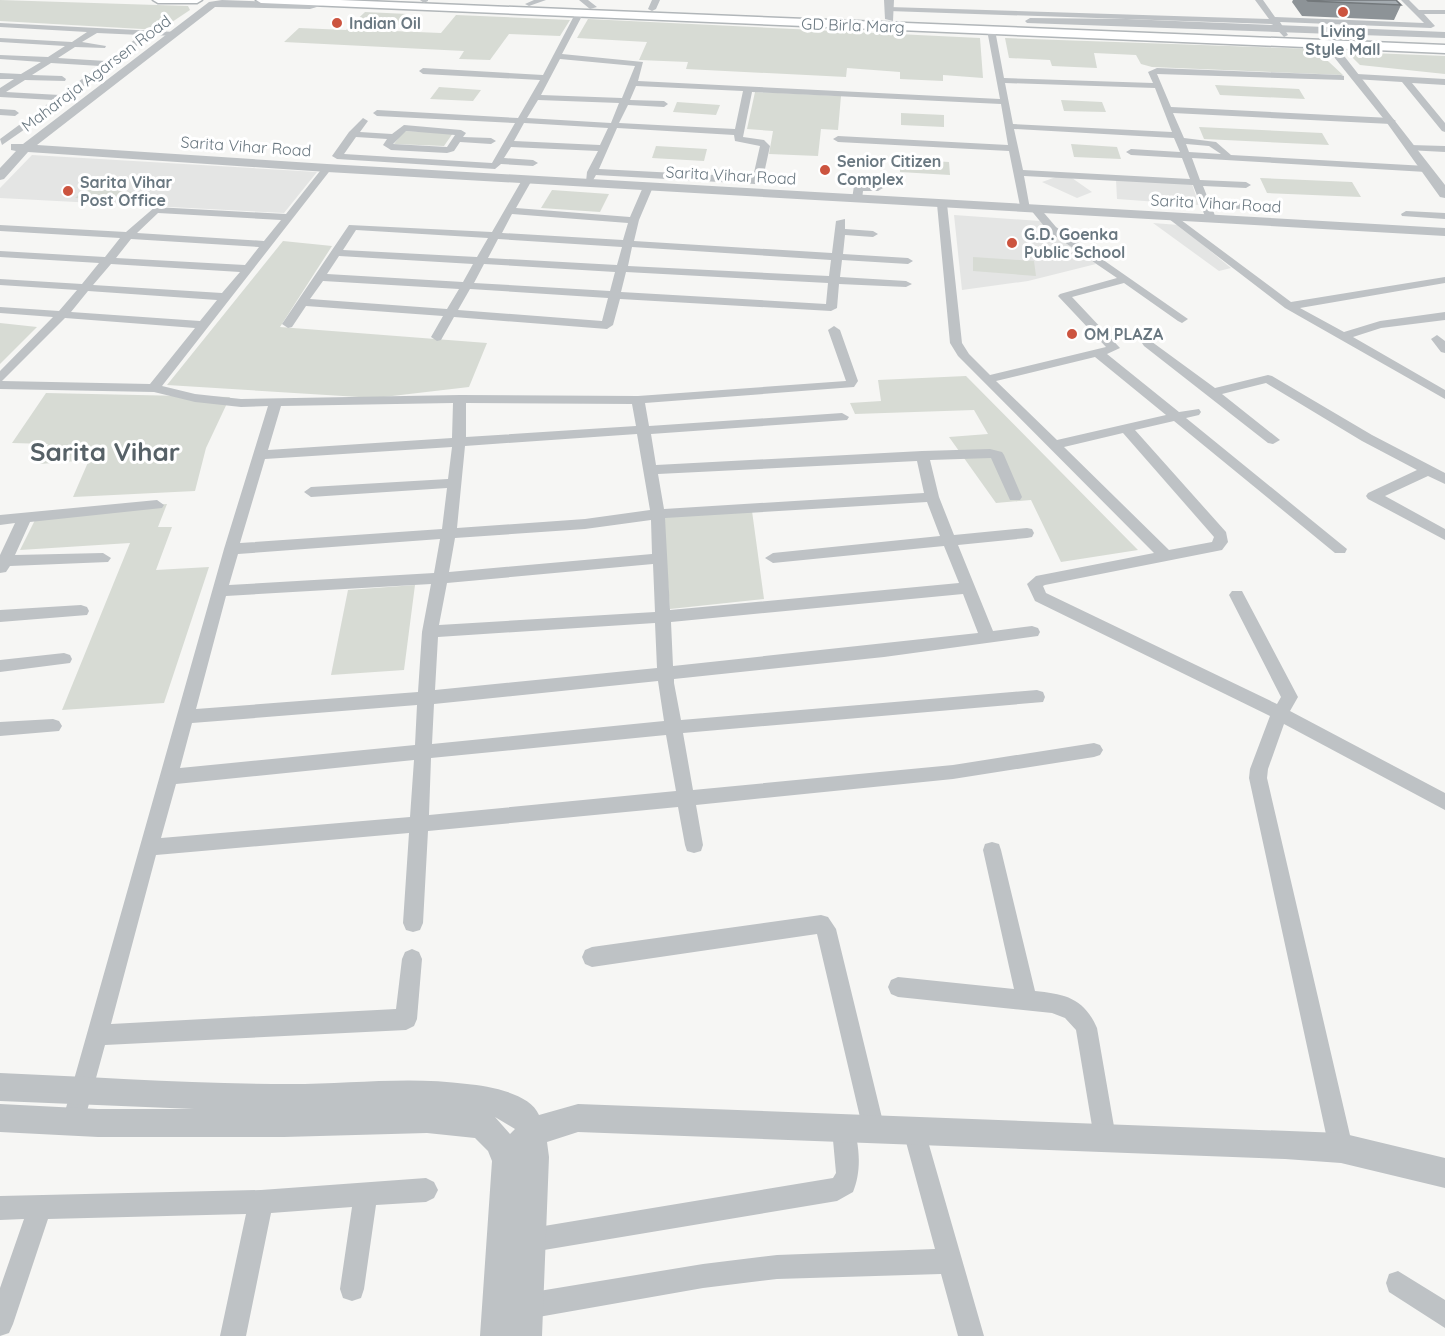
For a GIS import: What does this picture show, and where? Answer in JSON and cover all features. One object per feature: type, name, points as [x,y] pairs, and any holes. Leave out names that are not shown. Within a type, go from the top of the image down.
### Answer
[{"type":"main road","points":[[158,0],[189,0],[199,4]]},
{"type":"main road","name":"GD Birla Marg","points":[[261,0],[579,14],[779,14],[889,9],[1030,21],[1278,26],[1445,41]]},
{"type":"main road","name":"GD Birla Marg","points":[[407,0],[529,4],[654,4],[667,13],[792,22],[1445,49]]},
{"type":"main road","points":[[779,14],[731,16],[792,22]]},
{"type":"street","points":[[529,4],[542,0]]},
{"type":"street","points":[[908,0],[909,10]]},
{"type":"street","points":[[1259,0],[1278,26]]},
{"type":"street","points":[[1278,26],[1431,26],[1405,0]]},
{"type":"street","name":"Maharaja Agarsen Road","points":[[0,164],[129,65],[216,3],[310,6],[325,3]]},
{"type":"street","name":"Maharaja Agarsen Road","points":[[171,34],[199,4]]},
{"type":"street","points":[[1083,6],[1087,16]]},
{"type":"street","points":[[889,9],[1087,16],[1445,35]]},
{"type":"street","points":[[1417,12],[1445,12]]},
{"type":"street","points":[[363,121],[336,155],[495,166],[536,97],[579,14]]},
{"type":"street","points":[[0,25],[171,34]]},
{"type":"street","points":[[0,50],[37,27]]},
{"type":"street","points":[[991,30],[1017,173],[1030,209],[1053,229],[1182,319]]},
{"type":"street","points":[[0,93],[94,31]]},
{"type":"street","points":[[1,138],[12,134],[64,99],[149,33]]},
{"type":"street","points":[[0,40],[102,46]]},
{"type":"street","points":[[1330,45],[1391,121],[1445,194]]},
{"type":"street","points":[[558,56],[587,57],[588,61],[638,63],[640,65],[590,178],[749,187],[758,178],[765,146],[761,142],[738,139],[748,88]]},
{"type":"street","points":[[0,57],[129,65]]},
{"type":"street","points":[[424,71],[546,78]]},
{"type":"street","points":[[1211,219],[1152,72],[1341,78]]},
{"type":"street","points":[[0,76],[62,79]]},
{"type":"street","points":[[1357,77],[1440,82],[1445,93]]},
{"type":"street","points":[[999,80],[1158,86]]},
{"type":"street","points":[[1405,80],[1445,129]]},
{"type":"street","points":[[633,83],[1004,102]]},
{"type":"street","points":[[0,93],[64,99]]},
{"type":"street","points":[[536,97],[664,104]]},
{"type":"street","points":[[1168,110],[1391,121]]},
{"type":"street","points":[[0,112],[15,112]]},
{"type":"street","points":[[377,113],[738,132]]},
{"type":"street","points":[[1008,126],[1179,138],[1214,144],[1221,147],[1228,157]]},
{"type":"street","points":[[407,128],[460,132],[451,149],[447,150],[391,147],[388,145],[394,137],[399,130],[407,128]]},
{"type":"street","points":[[352,134],[394,137]]},
{"type":"street","points":[[457,139],[491,141]]},
{"type":"street","points":[[838,139],[1012,148]]},
{"type":"street","points":[[509,144],[603,148]]},
{"type":"street","name":"Maharaja Agarsen Road","points":[[0,176],[20,147]]},
{"type":"street","name":"Sarita Vihar Road","points":[[20,147],[527,180],[590,178],[648,187],[749,187],[857,199],[1445,232]]},
{"type":"street","points":[[1410,148],[1445,149]]},
{"type":"street","points":[[1131,152],[1426,169]]},
{"type":"street","points":[[499,161],[533,163]]},
{"type":"street","points":[[154,388],[327,168]]},
{"type":"street","points":[[1017,173],[1246,185]]},
{"type":"street","points":[[437,337],[527,180]]},
{"type":"street","points":[[303,302],[607,325],[634,220],[648,187]]},
{"type":"street","points":[[857,199],[858,188],[878,188]]},
{"type":"street","points":[[942,204],[957,343],[964,356],[1166,556]]},
{"type":"street","points":[[1205,204],[1255,207]]},
{"type":"street","points":[[0,378],[63,314],[128,236],[155,210],[289,217]]},
{"type":"street","points":[[509,211],[634,220]]},
{"type":"street","points":[[1406,214],[1445,216]]},
{"type":"street","points":[[1173,217],[1289,306],[1445,395]]},
{"type":"street","points":[[288,324],[353,227],[908,261]]},
{"type":"street","points":[[320,277],[831,308],[841,227],[873,234]]},
{"type":"street","points":[[0,228],[267,244]]},
{"type":"street","points":[[336,253],[906,284]]},
{"type":"street","points":[[0,254],[248,269]]},
{"type":"street","points":[[989,379],[1114,348],[1064,296],[1126,279]]},
{"type":"street","points":[[1289,306],[1445,280]]},
{"type":"street","points":[[0,282],[226,297]]},
{"type":"street","points":[[0,310],[204,325]]},
{"type":"street","points":[[1341,336],[1380,325],[1445,316]]},
{"type":"street","points":[[0,385],[154,388],[195,398],[241,404],[460,399],[638,400],[850,384],[852,381],[834,330]]},
{"type":"street","points":[[1148,343],[1273,440]]},
{"type":"street","points":[[1097,352],[1340,549]]},
{"type":"street","points":[[1212,393],[1268,379],[1367,438],[1445,479]]},
{"type":"street","points":[[413,923],[430,632],[449,532],[459,442],[460,399]]},
{"type":"street","points":[[638,400],[658,514],[666,672],[693,845]]},
{"type":"street","points":[[85,1123],[82,1092],[147,847],[219,591],[276,403]]},
{"type":"street","points":[[1054,446],[1194,412]]},
{"type":"street","points":[[261,455],[842,417]]},
{"type":"street","points":[[1126,428],[1221,536],[1221,542],[1217,546],[1041,580],[1035,584],[1036,589],[1046,601],[1280,713],[1445,802]]},
{"type":"street","points":[[651,470],[995,453],[1015,497]]},
{"type":"street","points":[[922,455],[932,497],[988,638]]},
{"type":"street","points":[[1429,470],[1373,496],[1445,535]]},
{"type":"street","points":[[311,492],[455,483]]},
{"type":"street","points":[[231,549],[585,524],[658,514],[932,497]]},
{"type":"street","points":[[0,520],[157,505]]},
{"type":"street","points":[[1,564],[25,518]]},
{"type":"street","points":[[772,558],[1027,533]]},
{"type":"street","points":[[1,564],[103,558]]},
{"type":"street","points":[[219,591],[439,578],[661,558]]},
{"type":"street","points":[[430,632],[662,617],[968,588]]},
{"type":"street","points":[[1237,595],[1290,697],[1289,702],[1280,713],[1259,769],[1258,778],[1341,1148]]},
{"type":"street","points":[[0,616],[81,611]]},
{"type":"street","points":[[184,717],[426,698],[884,651],[1032,632]]},
{"type":"street","points":[[0,666],[64,659]]},
{"type":"street","points":[[167,777],[675,727],[1037,697]]},
{"type":"street","points":[[0,729],[53,726]]},
{"type":"street","points":[[147,847],[419,824],[953,772],[1094,750]]},
{"type":"street","points":[[993,850],[1027,1001]]},
{"type":"street","points":[[592,957],[821,924],[826,929],[874,1130]]},
{"type":"street","points":[[98,1035],[406,1019],[412,959]]},
{"type":"street","points":[[898,987],[1052,1003],[1067,1007],[1078,1014],[1086,1028],[1105,1138]]},
{"type":"street","points":[[0,1087],[82,1092],[289,1098],[425,1095],[467,1098],[511,1108],[527,1120],[534,1157],[532,1240],[526,1321],[703,1276],[777,1267],[950,1261]]},
{"type":"street","points":[[0,1118],[85,1123],[284,1123],[427,1119],[482,1125],[498,1141],[507,1160],[496,1336]]},
{"type":"street","points":[[507,1160],[531,1132],[578,1118],[1341,1148],[1445,1173]]},
{"type":"street","points":[[532,1240],[837,1189],[845,1184],[848,1173],[843,1129]]},
{"type":"street","points":[[914,1131],[971,1336]]},
{"type":"street","points":[[0,1208],[261,1202],[426,1190]]},
{"type":"street","points":[[352,1289],[366,1196]]},
{"type":"street","points":[[233,1336],[261,1202]]},
{"type":"street","points":[[0,1324],[40,1207]]},
{"type":"street","points":[[1398,1283],[1445,1315]]},
{"type":"shaded area","points":[[0,0],[188,6],[190,10],[160,30],[0,21]]},
{"type":"shaded area","points":[[365,12],[408,14],[393,31],[441,33],[456,15],[570,20],[560,36],[509,34],[490,60],[459,59],[464,51],[284,42],[299,28],[346,30]]},
{"type":"shaded area","points":[[588,19],[980,38],[983,78],[943,75],[943,81],[900,79],[900,72],[847,68],[846,77],[686,69],[688,62],[639,60],[647,42],[577,38]]},
{"type":"shaded area","points":[[1005,38],[1315,49],[1343,75],[1152,67],[1141,64],[1136,55],[1094,53],[1097,68],[1052,66],[1050,60],[1009,58]]},
{"type":"shaded area","points":[[1347,52],[1445,56],[1445,74],[1360,65]]},
{"type":"shaded area","points":[[1215,85],[1299,89],[1305,99],[1220,95]]},
{"type":"shaded area","points":[[439,87],[481,90],[473,101],[430,99]]},
{"type":"shaded area","points":[[755,92],[841,96],[838,130],[821,129],[818,156],[769,154],[773,131],[747,129]]},
{"type":"shaded area","points":[[1061,100],[1102,102],[1106,112],[1064,111]]},
{"type":"shaded area","points":[[677,102],[720,105],[716,115],[673,112]]},
{"type":"shaded area","points":[[901,113],[944,115],[944,127],[901,125]]},
{"type":"shaded area","points":[[1199,127],[1322,133],[1329,145],[1204,139]]},
{"type":"shaded area","points":[[404,131],[453,133],[444,146],[394,144]]},
{"type":"shaded area","points":[[1071,144],[1117,147],[1121,159],[1074,157]]},
{"type":"shaded area","points":[[656,146],[707,149],[704,161],[652,158]]},
{"type":"shaded area","points":[[32,155],[317,172],[284,213],[0,198],[0,188]]},
{"type":"shaded area","points":[[900,159],[949,162],[950,175],[900,172]]},
{"type":"shaded area","points":[[1056,177],[1072,178],[1092,192],[1077,198],[1042,182]]},
{"type":"shaded area","points":[[1260,178],[1352,182],[1361,197],[1267,193]]},
{"type":"shaded area","name":"G.D. Goenka Public School","points":[[1116,180],[1192,184],[1199,205],[1117,199]]},
{"type":"shaded area","points":[[85,189],[136,192],[127,201],[75,198]]},
{"type":"shaded area","points":[[552,190],[609,194],[600,212],[541,208]]},
{"type":"shaded area","name":"G.D. Goenka Public School","points":[[954,215],[1040,221],[1046,228],[1096,264],[1028,281],[962,290]]},
{"type":"shaded area","points":[[1153,223],[1179,225],[1231,268],[1219,271]]},
{"type":"shaded area","points":[[283,241],[332,246],[280,327],[487,343],[469,387],[375,398],[167,385]]},
{"type":"shaded area","points":[[973,257],[1034,261],[1036,276],[973,271]]},
{"type":"shaded area","points":[[0,323],[37,327],[0,364]]},
{"type":"shaded area","points":[[966,376],[1138,550],[1061,562],[1031,500],[996,503],[949,437],[988,434],[974,410],[855,414],[850,403],[881,401],[878,380]]},
{"type":"shaded area","points":[[46,393],[230,397],[206,448],[195,491],[73,497],[89,460],[40,464],[48,444],[12,443]]},
{"type":"shaded area","points":[[167,504],[158,527],[172,527],[156,570],[209,567],[164,703],[62,710],[130,543],[20,550],[39,512]]},
{"type":"shaded area","points":[[752,511],[764,599],[670,609],[663,516]]},
{"type":"shaded area","points":[[415,585],[404,670],[331,675],[348,590]]},
{"type":"building","points":[[1396,0],[1401,5],[1308,1]]},
{"type":"place","name":"Living Style Mall","points":[[1343,12]]},
{"type":"place","name":"Indian Oil","points":[[337,23]]},
{"type":"place","name":"Senior Citizen Complex","points":[[825,170]]},
{"type":"place","name":"Sarita Vihar Post Office","points":[[68,191]]},
{"type":"place","name":"G.D. Goenka Public School","points":[[1012,243]]},
{"type":"place","name":"OM PLAZA","points":[[1072,334]]},
{"type":"district","name":"Sarita Vihar","points":[[105,452]]}]
